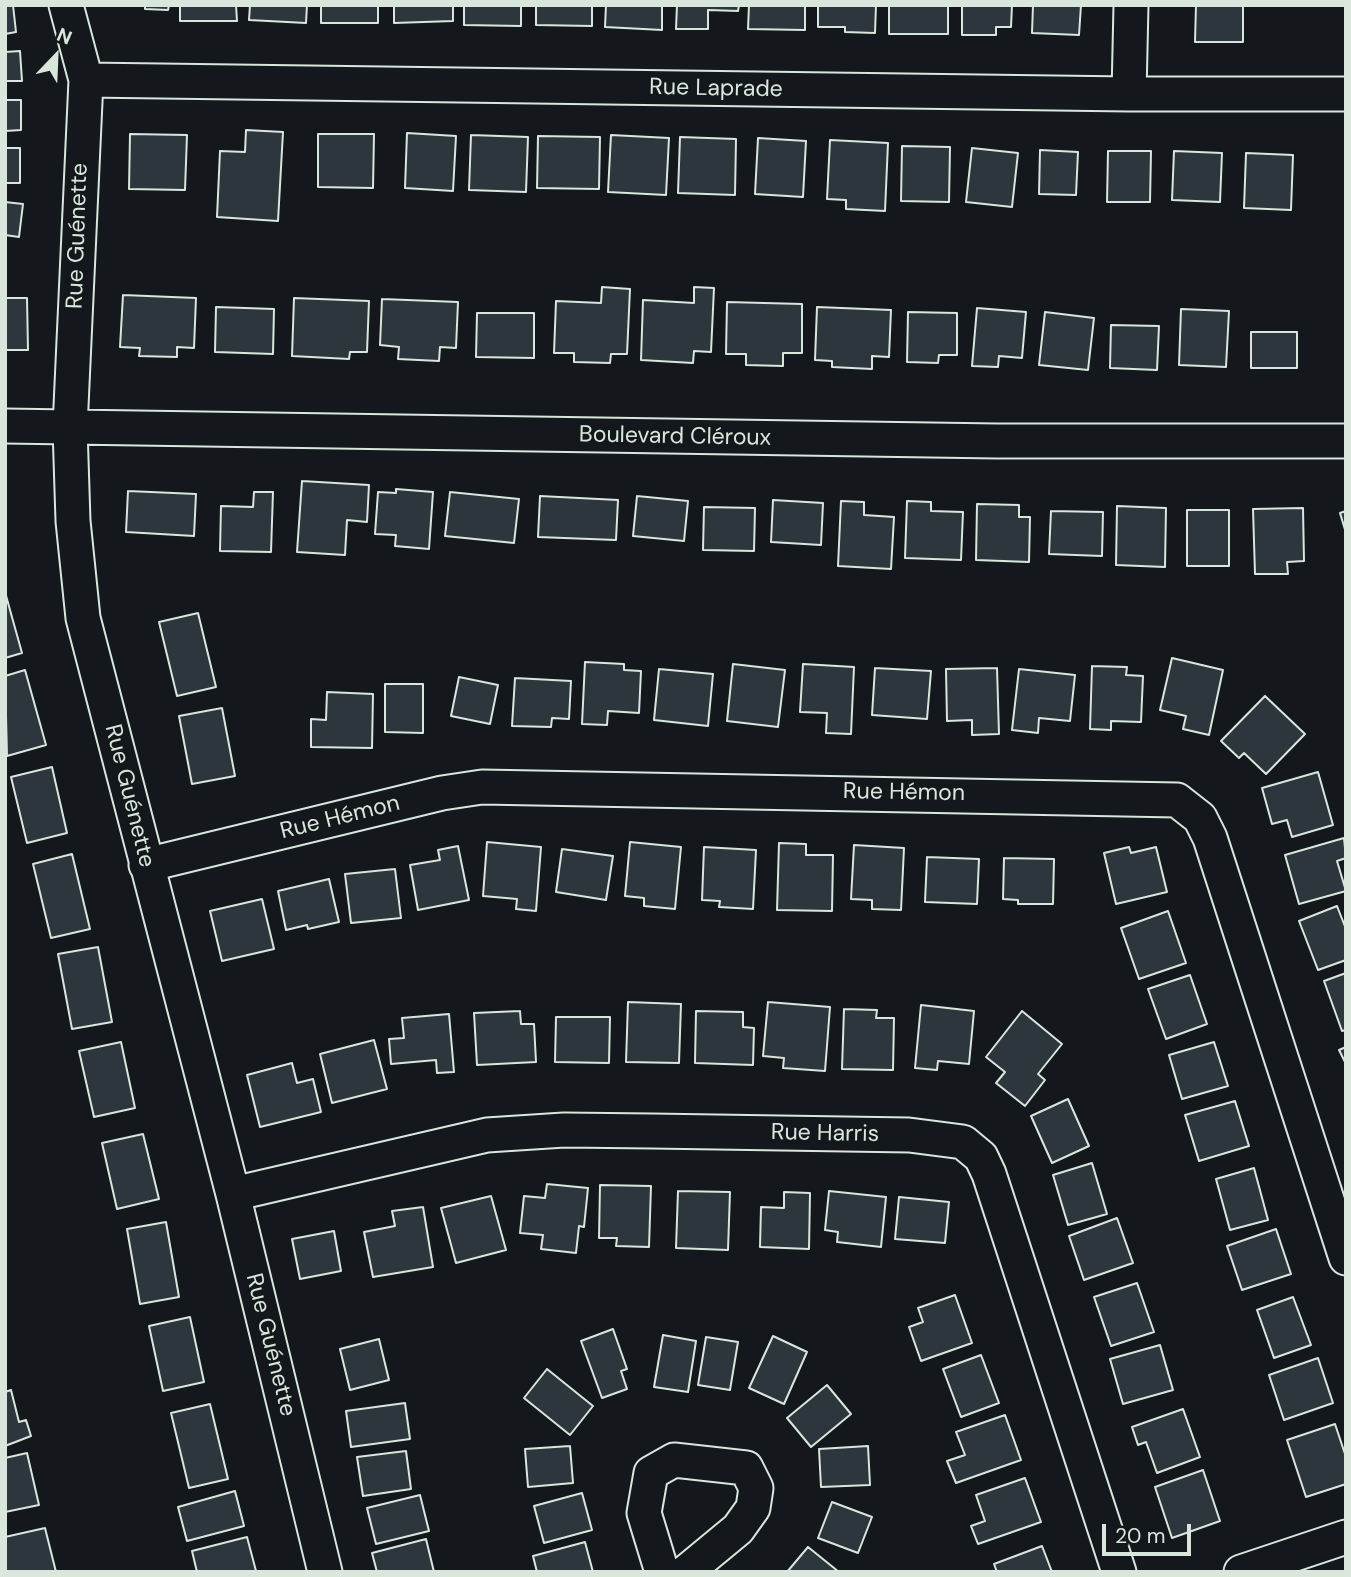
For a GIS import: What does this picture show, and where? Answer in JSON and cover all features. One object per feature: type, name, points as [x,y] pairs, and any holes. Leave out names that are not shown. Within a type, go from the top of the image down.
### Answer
[{"type":"street","name":"Rue Guénette","points":[[66,5],[86,80],[70,428],[73,521],[83,618],[233,1194],[325,1572]]},
{"type":"street","points":[[1129,94],[1131,5]]},
{"type":"street","name":"Rue Laprade","points":[[86,80],[1129,94],[1346,94]]},
{"type":"street","name":"Boulevard Cléroux","points":[[5,426],[997,441],[1346,441]]},
{"type":"street","name":"Rue Hémon","points":[[146,865],[442,793],[482,787],[1177,800],[1200,818],[1210,838],[1346,1258]]},
{"type":"street","name":"Rue Harris","points":[[233,1194],[487,1135],[564,1130],[652,1130],[909,1135],[963,1142],[981,1157],[989,1174],[1119,1572]]},
{"type":"street","points":[[662,1572],[644,1513],[651,1473],[674,1460],[746,1468],[756,1488],[754,1508],[738,1529],[686,1572]]},
{"type":"street","points":[[1241,1572],[1346,1537]]},
{"type":"building","points":[[5,5],[13,5],[16,32],[5,34]]},
{"type":"building","points":[[145,5],[169,5],[168,10],[145,9]]},
{"type":"building","points":[[180,5],[236,5],[237,21],[180,21]]},
{"type":"building","points":[[250,5],[307,5],[306,23],[249,20]]},
{"type":"building","points":[[321,5],[378,5],[378,23],[321,23]]},
{"type":"building","points":[[394,5],[453,5],[453,21],[394,23]]},
{"type":"building","points":[[464,5],[521,5],[521,26],[464,25]]},
{"type":"building","points":[[536,5],[592,5],[592,26],[536,25]]},
{"type":"building","points":[[606,5],[662,5],[662,30],[605,27]]},
{"type":"building","points":[[677,5],[739,5],[738,11],[708,10],[708,29],[676,29]]},
{"type":"building","points":[[749,5],[805,5],[805,30],[748,29]]},
{"type":"building","points":[[818,5],[876,5],[875,33],[845,32],[845,27],[818,27]]},
{"type":"building","points":[[889,5],[948,5],[948,34],[889,34]]},
{"type":"building","points":[[962,5],[1012,5],[1011,27],[996,27],[996,35],[962,35]]},
{"type":"building","points":[[1033,5],[1081,5],[1079,35],[1032,33]]},
{"type":"building","points":[[1196,5],[1243,5],[1243,42],[1195,42]]},
{"type":"building","points":[[20,51],[22,81],[5,81],[5,52]]},
{"type":"building","points":[[5,100],[21,100],[21,130],[5,131]]},
{"type":"building","points":[[246,130],[283,132],[278,221],[217,217],[220,151],[245,152]]},
{"type":"building","points":[[407,133],[456,136],[453,191],[405,188]]},
{"type":"building","points":[[130,134],[187,135],[185,190],[129,189]]},
{"type":"building","points":[[318,134],[374,134],[373,188],[318,187]]},
{"type":"building","points":[[471,135],[528,137],[526,192],[469,190]]},
{"type":"building","points":[[611,135],[669,138],[666,195],[608,192]]},
{"type":"building","points":[[538,136],[600,137],[599,189],[537,188]]},
{"type":"building","points":[[680,137],[736,139],[735,195],[678,193]]},
{"type":"building","points":[[758,138],[806,141],[803,197],[755,194]]},
{"type":"building","points":[[830,140],[888,143],[885,211],[846,209],[846,200],[827,199]]},
{"type":"building","points":[[902,146],[950,147],[949,202],[901,201]]},
{"type":"building","points":[[5,148],[20,148],[20,183],[5,183]]},
{"type":"building","points":[[972,148],[1018,153],[1012,207],[966,202]]},
{"type":"building","points":[[1040,150],[1078,152],[1076,195],[1039,194]]},
{"type":"building","points":[[1108,151],[1151,151],[1150,202],[1107,202]]},
{"type":"building","points":[[1174,151],[1222,153],[1220,202],[1172,200]]},
{"type":"building","points":[[1246,153],[1293,155],[1291,210],[1244,208]]},
{"type":"building","points":[[5,202],[23,204],[19,237],[5,235]]},
{"type":"building","points":[[602,287],[630,289],[627,354],[611,354],[610,363],[574,362],[574,353],[554,353],[556,301],[601,303]]},
{"type":"building","points":[[694,287],[714,288],[711,352],[694,351],[693,363],[641,360],[643,300],[694,303]]},
{"type":"building","points":[[123,295],[196,298],[194,348],[177,347],[177,357],[139,356],[140,348],[120,347]]},
{"type":"building","points":[[5,298],[27,298],[28,350],[5,350]]},
{"type":"building","points":[[294,298],[369,301],[367,352],[350,352],[349,359],[292,356]]},
{"type":"building","points":[[382,299],[458,302],[456,348],[440,347],[439,361],[398,359],[399,347],[380,345]]},
{"type":"building","points":[[727,302],[802,304],[802,353],[783,353],[783,366],[746,365],[746,354],[726,354]]},
{"type":"building","points":[[216,307],[274,309],[273,354],[215,352]]},
{"type":"building","points":[[817,307],[891,310],[889,357],[872,356],[872,369],[832,367],[832,361],[815,360]]},
{"type":"building","points":[[977,308],[1026,312],[1022,358],[999,356],[998,367],[972,366]]},
{"type":"building","points":[[1181,309],[1229,311],[1226,367],[1179,365]]},
{"type":"building","points":[[908,312],[957,313],[957,355],[939,355],[938,363],[907,362]]},
{"type":"building","points":[[1045,312],[1094,318],[1088,370],[1039,365]]},
{"type":"building","points":[[477,313],[534,313],[534,358],[476,357]]},
{"type":"building","points":[[1111,325],[1159,326],[1157,370],[1110,368]]},
{"type":"building","points":[[1251,332],[1297,332],[1297,368],[1251,368]]},
{"type":"building","points":[[302,481],[369,485],[367,522],[347,520],[345,555],[297,552]]},
{"type":"building","points":[[396,489],[433,492],[429,549],[395,546],[396,535],[375,534],[378,492],[396,493]]},
{"type":"building","points":[[128,491],[196,494],[194,536],[126,532]]},
{"type":"building","points":[[254,492],[273,492],[271,552],[220,551],[221,506],[253,507]]},
{"type":"building","points":[[450,492],[519,499],[514,543],[445,536]]},
{"type":"building","points":[[540,496],[618,500],[616,540],[538,537]]},
{"type":"building","points":[[637,496],[688,501],[684,541],[633,536]]},
{"type":"building","points":[[773,500],[823,503],[821,545],[771,542]]},
{"type":"building","points":[[841,501],[864,502],[864,515],[894,517],[891,569],[838,566]]},
{"type":"building","points":[[907,501],[931,502],[931,511],[963,512],[961,560],[905,558]]},
{"type":"building","points":[[977,504],[1019,505],[1019,517],[1030,517],[1029,562],[976,560]]},
{"type":"building","points":[[1117,506],[1166,508],[1165,567],[1116,565]]},
{"type":"building","points":[[704,507],[755,508],[754,551],[703,550]]},
{"type":"building","points":[[1303,508],[1304,561],[1287,562],[1288,574],[1255,574],[1253,509]]},
{"type":"building","points":[[1187,510],[1229,510],[1229,566],[1187,566]]},
{"type":"building","points":[[1051,511],[1103,512],[1102,556],[1049,554]]},
{"type":"building","points":[[1346,511],[1346,533],[1340,513]]},
{"type":"building","points":[[5,592],[22,653],[5,658]]},
{"type":"building","points":[[198,613],[216,687],[177,696],[159,622]]},
{"type":"building","points":[[1172,658],[1223,670],[1209,735],[1183,729],[1186,716],[1160,710]]},
{"type":"building","points":[[585,662],[624,664],[624,670],[641,671],[639,713],[608,711],[607,725],[582,724]]},
{"type":"building","points":[[733,664],[785,670],[778,727],[727,721]]},
{"type":"building","points":[[803,664],[854,667],[851,734],[826,733],[827,713],[800,712]]},
{"type":"building","points":[[1092,666],[1127,667],[1126,675],[1143,676],[1141,722],[1111,721],[1111,730],[1090,729]]},
{"type":"building","points":[[875,668],[931,671],[927,719],[872,715]]},
{"type":"building","points":[[997,668],[999,734],[972,735],[972,720],[947,721],[946,669]]},
{"type":"building","points":[[659,669],[713,674],[708,726],[654,720]]},
{"type":"building","points":[[1019,669],[1075,675],[1070,721],[1039,718],[1038,733],[1012,730]]},
{"type":"building","points":[[25,670],[46,745],[7,756],[5,676]]},
{"type":"building","points":[[459,677],[498,685],[490,724],[451,716]]},
{"type":"building","points":[[515,678],[571,681],[569,719],[552,718],[551,727],[512,726]]},
{"type":"building","points":[[385,684],[423,684],[423,733],[385,732]]},
{"type":"building","points":[[327,692],[373,694],[372,748],[311,747],[311,719],[326,720]]},
{"type":"building","points":[[1265,696],[1305,734],[1266,774],[1244,753],[1239,758],[1221,741]]},
{"type":"building","points":[[222,708],[235,776],[192,784],[179,716]]},
{"type":"building","points":[[52,767],[67,833],[27,843],[11,777]]},
{"type":"building","points":[[1318,772],[1333,825],[1292,837],[1287,820],[1272,824],[1262,788]]},
{"type":"building","points":[[1344,838],[1346,858],[1337,861],[1346,891],[1299,904],[1285,855]]},
{"type":"building","points":[[487,842],[541,847],[536,911],[516,909],[517,899],[483,896]]},
{"type":"building","points":[[630,842],[681,847],[675,909],[644,906],[644,898],[625,896]]},
{"type":"building","points":[[779,843],[806,844],[806,855],[833,855],[832,911],[777,910]]},
{"type":"building","points":[[854,845],[904,848],[901,910],[872,909],[872,900],[851,899]]},
{"type":"building","points":[[458,846],[469,900],[418,910],[410,865],[440,860],[438,850]]},
{"type":"building","points":[[704,847],[756,850],[753,909],[719,907],[720,901],[702,900]]},
{"type":"building","points":[[1129,847],[1131,853],[1156,847],[1167,892],[1116,904],[1104,853]]},
{"type":"building","points":[[562,849],[613,856],[606,900],[556,892]]},
{"type":"building","points":[[72,854],[90,929],[51,938],[33,864]]},
{"type":"building","points":[[927,857],[979,859],[977,904],[925,902]]},
{"type":"building","points":[[1004,858],[1054,859],[1053,904],[1018,904],[1018,900],[1003,899]]},
{"type":"building","points":[[395,869],[401,918],[351,923],[345,874]]},
{"type":"building","points":[[329,879],[339,922],[308,929],[307,925],[286,930],[278,891]]},
{"type":"building","points":[[262,899],[274,949],[222,961],[210,911]]},
{"type":"building","points":[[1337,906],[1346,929],[1346,960],[1318,970],[1299,921]]},
{"type":"building","points":[[1168,911],[1186,963],[1139,979],[1121,928]]},
{"type":"building","points":[[98,947],[112,1022],[72,1029],[58,954]]},
{"type":"building","points":[[1346,973],[1346,1030],[1342,1031],[1324,981]]},
{"type":"building","points":[[1190,975],[1207,1024],[1166,1039],[1148,989]]},
{"type":"building","points":[[628,1002],[681,1004],[679,1063],[626,1062]]},
{"type":"building","points":[[768,1002],[830,1007],[825,1071],[783,1068],[784,1058],[763,1056]]},
{"type":"building","points":[[921,1005],[974,1011],[969,1064],[938,1061],[937,1070],[915,1068]]},
{"type":"building","points":[[844,1009],[877,1010],[876,1018],[894,1018],[893,1070],[842,1069]]},
{"type":"building","points":[[520,1011],[521,1024],[534,1024],[536,1062],[477,1065],[474,1013]]},
{"type":"building","points":[[696,1011],[743,1012],[743,1027],[754,1028],[753,1065],[695,1063]]},
{"type":"building","points":[[1022,1011],[1062,1044],[1038,1074],[1045,1080],[1025,1106],[996,1083],[1005,1072],[986,1057]]},
{"type":"building","points":[[449,1014],[454,1072],[437,1073],[436,1060],[391,1064],[389,1039],[404,1038],[402,1018]]},
{"type":"building","points":[[556,1017],[610,1017],[609,1063],[555,1062]]},
{"type":"building","points":[[374,1040],[387,1089],[332,1103],[320,1054]]},
{"type":"building","points":[[121,1042],[135,1108],[94,1117],[79,1051]]},
{"type":"building","points":[[1214,1042],[1228,1086],[1182,1099],[1169,1055]]},
{"type":"building","points":[[1346,1047],[1346,1064],[1339,1050]]},
{"type":"building","points":[[292,1063],[297,1083],[313,1079],[321,1112],[260,1127],[247,1075]]},
{"type":"building","points":[[1068,1099],[1089,1146],[1052,1163],[1031,1116]]},
{"type":"building","points":[[1235,1101],[1249,1146],[1199,1161],[1185,1115]]},
{"type":"building","points":[[143,1134],[159,1199],[117,1209],[102,1143]]},
{"type":"building","points":[[1092,1163],[1107,1214],[1068,1225],[1053,1175]]},
{"type":"building","points":[[1254,1168],[1268,1220],[1230,1230],[1216,1179]]},
{"type":"building","points":[[547,1184],[588,1188],[584,1227],[579,1226],[576,1253],[541,1249],[543,1235],[520,1233],[524,1196],[545,1198]]},
{"type":"building","points":[[600,1185],[651,1186],[649,1247],[616,1246],[617,1238],[599,1238]]},
{"type":"building","points":[[678,1191],[730,1192],[728,1250],[676,1248]]},
{"type":"building","points":[[829,1191],[886,1197],[881,1247],[837,1242],[838,1232],[825,1230]]},
{"type":"building","points":[[784,1192],[810,1193],[809,1249],[760,1247],[761,1207],[784,1208]]},
{"type":"building","points":[[491,1196],[506,1250],[456,1263],[441,1208]]},
{"type":"building","points":[[899,1197],[949,1202],[945,1243],[895,1239]]},
{"type":"building","points":[[423,1207],[433,1267],[373,1277],[364,1232],[395,1226],[392,1211]]},
{"type":"building","points":[[1117,1218],[1133,1263],[1084,1280],[1069,1236]]},
{"type":"building","points":[[166,1222],[179,1297],[140,1304],[127,1229]]},
{"type":"building","points":[[1276,1229],[1291,1274],[1242,1290],[1227,1246]]},
{"type":"building","points":[[334,1231],[341,1271],[300,1279],[292,1239]]},
{"type":"building","points":[[1137,1283],[1154,1332],[1111,1346],[1094,1297]]},
{"type":"building","points":[[955,1295],[972,1343],[921,1361],[909,1327],[923,1322],[918,1308]]},
{"type":"building","points":[[1293,1297],[1311,1345],[1274,1358],[1257,1310]]},
{"type":"building","points":[[190,1317],[204,1382],[163,1391],[149,1326]]},
{"type":"building","points":[[613,1329],[627,1369],[621,1371],[627,1389],[602,1398],[581,1341]]},
{"type":"building","points":[[663,1335],[696,1341],[688,1392],[654,1387]]},
{"type":"building","points":[[773,1336],[807,1352],[784,1404],[749,1388]]},
{"type":"building","points":[[706,1337],[738,1342],[730,1390],[698,1385]]},
{"type":"building","points":[[379,1339],[389,1380],[350,1390],[340,1349]]},
{"type":"building","points":[[1160,1345],[1173,1390],[1123,1404],[1110,1359]]},
{"type":"building","points":[[981,1355],[999,1403],[961,1417],[943,1369]]},
{"type":"building","points":[[1318,1358],[1333,1403],[1284,1420],[1269,1375]]},
{"type":"building","points":[[547,1369],[593,1406],[570,1435],[524,1398]]},
{"type":"building","points":[[827,1385],[851,1414],[811,1447],[787,1418]]},
{"type":"building","points":[[11,1390],[19,1422],[26,1420],[31,1436],[5,1446],[5,1392]]},
{"type":"building","points":[[405,1403],[410,1439],[351,1447],[346,1411]]},
{"type":"building","points":[[210,1404],[228,1479],[189,1488],[171,1413]]},
{"type":"building","points":[[1183,1409],[1200,1457],[1157,1473],[1146,1442],[1138,1445],[1132,1427]]},
{"type":"building","points":[[1005,1415],[1021,1460],[956,1483],[947,1461],[965,1455],[956,1432]]},
{"type":"building","points":[[1335,1424],[1346,1457],[1346,1484],[1306,1497],[1287,1440]]},
{"type":"building","points":[[570,1446],[573,1483],[528,1487],[525,1449]]},
{"type":"building","points":[[868,1446],[870,1485],[821,1487],[819,1449]]},
{"type":"building","points":[[406,1451],[411,1489],[363,1496],[357,1457]]},
{"type":"building","points":[[27,1453],[39,1505],[5,1512],[5,1458]]},
{"type":"building","points":[[1203,1470],[1220,1521],[1172,1538],[1155,1487]]},
{"type":"building","points":[[1025,1478],[1041,1522],[978,1544],[971,1526],[985,1521],[976,1495]]},
{"type":"building","points":[[235,1491],[244,1526],[187,1541],[178,1507]]},
{"type":"building","points":[[582,1493],[592,1530],[544,1543],[534,1506]]},
{"type":"building","points":[[420,1495],[429,1531],[376,1544],[367,1508]]},
{"type":"building","points":[[832,1502],[872,1517],[858,1553],[818,1538]]},
{"type":"building","points":[[45,1528],[56,1572],[5,1572],[5,1537]]},
{"type":"building","points":[[247,1537],[256,1571],[197,1572],[192,1551]]},
{"type":"building","points":[[426,1539],[434,1572],[377,1572],[372,1553]]},
{"type":"building","points":[[585,1542],[593,1572],[537,1572],[533,1556]]},
{"type":"building","points":[[1042,1546],[1052,1572],[997,1572],[994,1564]]},
{"type":"building","points":[[808,1547],[839,1572],[787,1572]]}]
